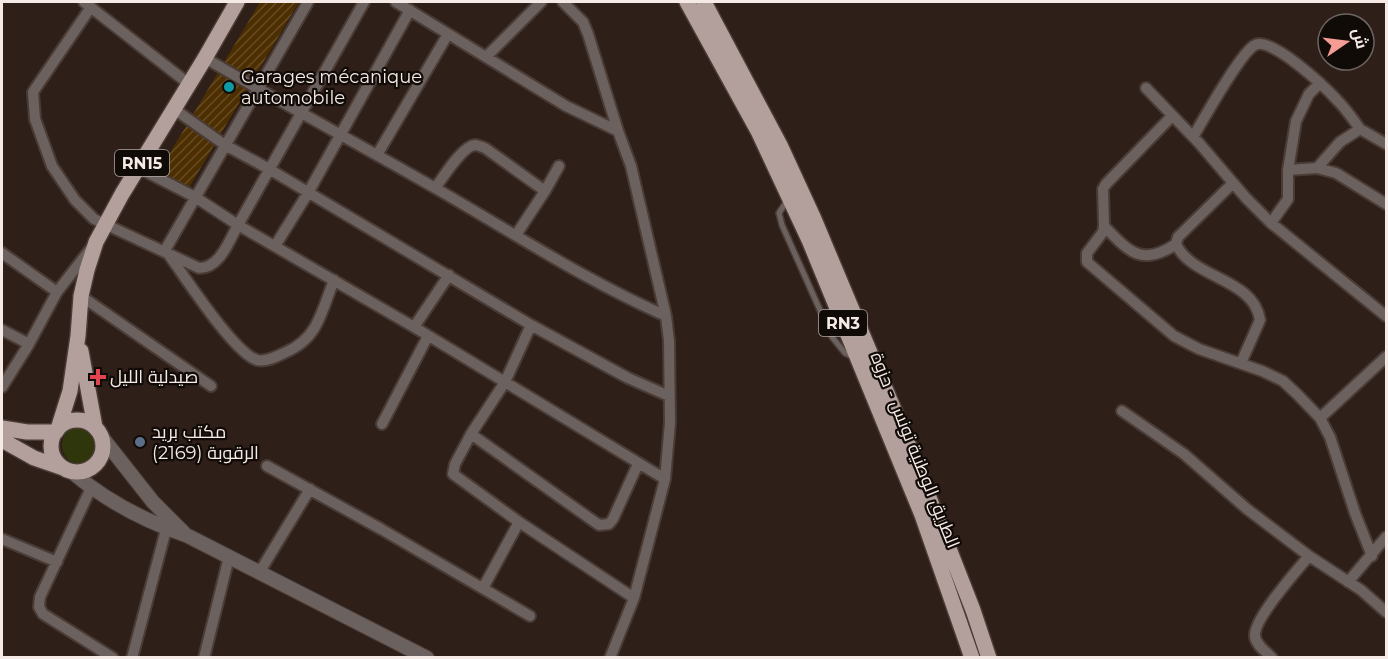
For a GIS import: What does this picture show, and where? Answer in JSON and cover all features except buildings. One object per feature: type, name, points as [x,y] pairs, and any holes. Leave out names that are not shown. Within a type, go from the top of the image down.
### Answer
[{"type":"main road","name":"RN15","points":[[78,336],[102,451],[95,465],[81,472],[68,470],[58,464],[51,445],[70,391],[81,296],[96,242],[237,2]]},
{"type":"main road","name":"الطريق الوطنية تونس - حزوة","points":[[687,2],[795,196],[819,229],[887,411],[972,657]]},
{"type":"main road","name":"الطريق الوطنية تونس - حزوة","points":[[704,2],[780,145],[809,240],[858,359],[887,411],[944,535],[989,657]]},
{"type":"main road","points":[[2,428],[27,432],[57,430],[72,421],[80,420],[98,432]]},
{"type":"main road","points":[[2,440],[34,458],[68,470]]},
{"type":"street","points":[[166,253],[195,197],[308,2]]},
{"type":"street","points":[[189,84],[87,4],[33,93],[33,104],[34,119],[52,166],[75,200],[94,219],[199,268],[210,266],[216,261],[364,2]]},
{"type":"street","points":[[396,2],[566,106],[618,131]]},
{"type":"street","points":[[486,57],[541,2]]},
{"type":"street","points":[[562,2],[583,22],[618,131],[632,166],[666,316],[669,341],[670,423],[665,479],[634,598],[610,657]]},
{"type":"street","points":[[275,246],[308,193],[410,10]]},
{"type":"street","points":[[377,155],[448,34]]},
{"type":"street","points":[[1193,137],[1230,77],[1252,46],[1259,43],[1272,46],[1320,83],[1338,100],[1360,129],[1386,144]]},
{"type":"street","points":[[205,58],[435,188],[593,282],[666,316]]},
{"type":"street","points":[[1271,223],[1288,199],[1288,170],[1296,121],[1308,94],[1320,83]]},
{"type":"street","points":[[1146,88],[1271,223],[1386,316]]},
{"type":"street","points":[[174,109],[225,145],[531,325],[628,378],[669,396]]},
{"type":"street","points":[[1172,116],[1106,183],[1103,189],[1104,226],[1087,253],[1087,262],[1174,336],[1199,349],[1241,363],[1283,381],[1320,418],[1330,437],[1372,556]]},
{"type":"street","points":[[1317,168],[1340,142],[1360,129]]},
{"type":"street","points":[[435,188],[462,153],[468,147],[475,146],[485,148],[545,191]]},
{"type":"street","points":[[516,235],[559,166]]},
{"type":"street","points":[[139,168],[195,197],[238,225],[414,327],[665,479]]},
{"type":"street","points":[[1288,170],[1317,168],[1347,178],[1386,204]]},
{"type":"street","points":[[1104,226],[1130,252],[1138,255],[1160,254],[1176,244],[1178,237],[1233,183]]},
{"type":"street","points":[[2,387],[29,344],[57,292],[96,242]]},
{"type":"street","points":[[1176,244],[1196,266],[1232,283],[1254,305],[1260,320],[1241,363]]},
{"type":"street","points":[[2,253],[57,292]]},
{"type":"street","points":[[166,253],[229,337],[245,352],[258,360],[278,356],[294,348],[306,338],[316,326],[334,280]]},
{"type":"street","points":[[414,327],[449,275]]},
{"type":"street","points":[[81,296],[211,386]]},
{"type":"street","points":[[531,325],[505,382],[471,434],[455,464],[453,474],[519,522],[634,598]]},
{"type":"street","points":[[2,330],[29,344]]},
{"type":"street","points":[[382,424],[428,336]]},
{"type":"street","points":[[1320,418],[1386,357]]},
{"type":"street","points":[[1122,411],[1184,454],[1247,509],[1386,612]]},
{"type":"street","points":[[98,432],[168,524],[132,657]]},
{"type":"street","points":[[471,434],[599,525],[609,524],[613,519],[638,464]]},
{"type":"street","points":[[267,466],[530,616]]},
{"type":"street","points":[[68,470],[91,488],[168,524],[259,573],[427,657]]},
{"type":"street","points":[[91,488],[39,602],[41,611],[113,657]]},
{"type":"street","points":[[259,573],[310,489]]},
{"type":"street","points":[[483,588],[519,522]]},
{"type":"street","points":[[1348,582],[1386,537]]},
{"type":"street","points":[[2,538],[57,562]]},
{"type":"street","points":[[1272,657],[1258,645],[1255,630],[1261,616],[1309,556]]},
{"type":"street","points":[[204,657],[229,557]]},
{"type":"green space","points":[[82,425],[90,426],[96,431],[101,437],[101,453],[96,459],[90,464],[82,465],[74,464],[68,459],[63,453],[62,445],[63,437],[68,431],[74,426]]},
{"type":"place","name":"Garages mécanique automobile","points":[[229,87]]},
{"type":"place","name":"صيدلية الليل","points":[[98,377]]},
{"type":"place","name":"مكتب بريد الرقوبة (2169)","points":[[140,442]]}]
